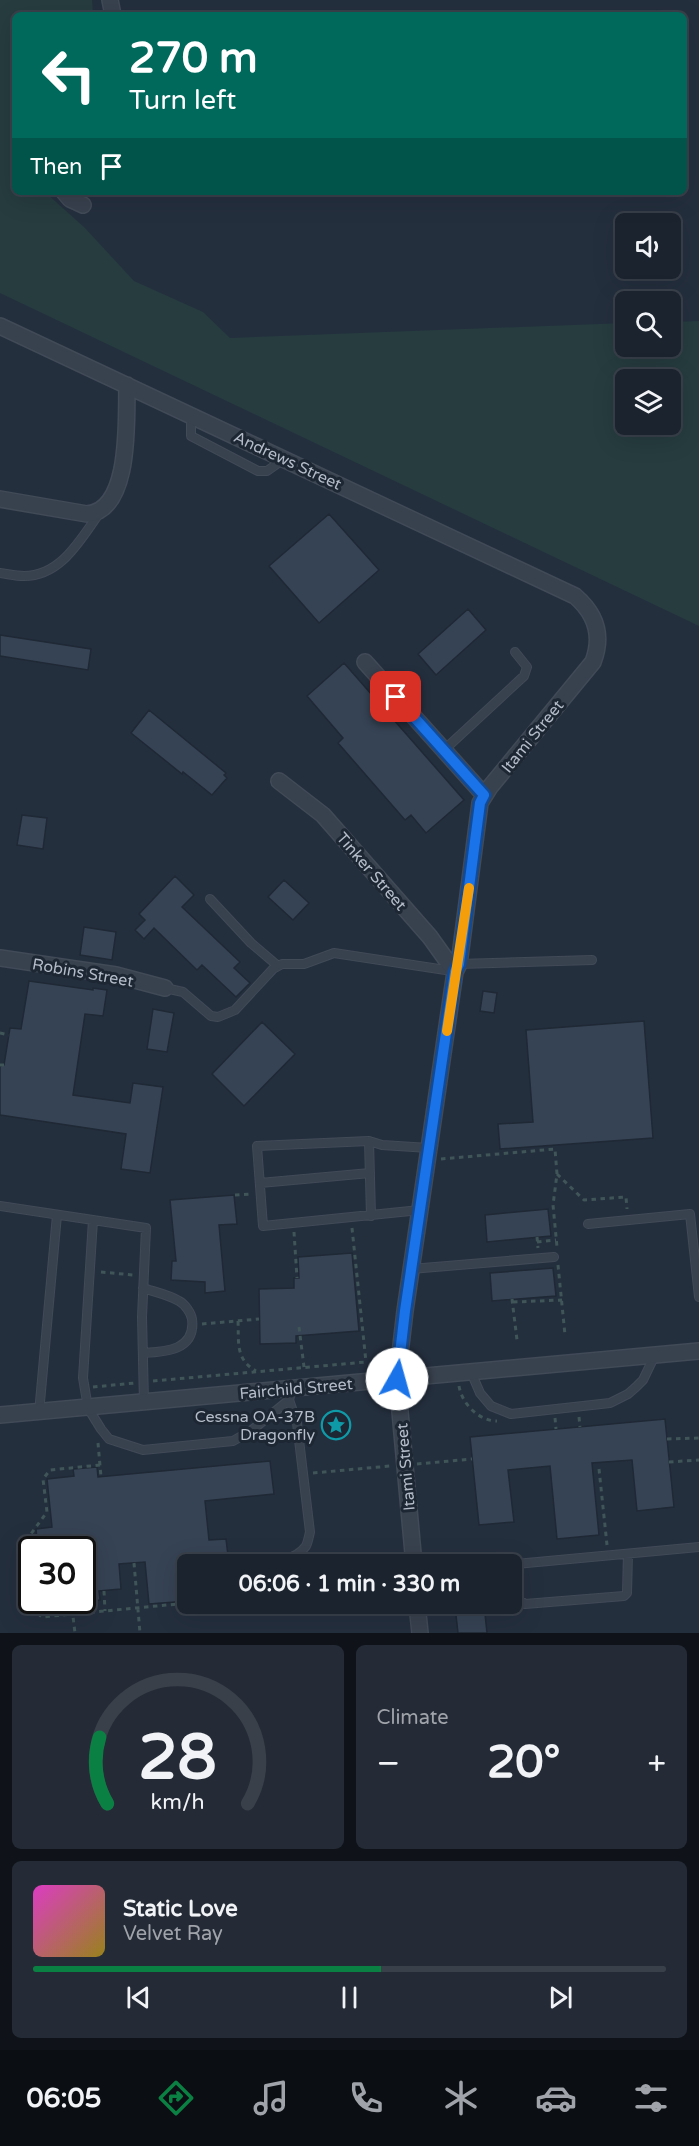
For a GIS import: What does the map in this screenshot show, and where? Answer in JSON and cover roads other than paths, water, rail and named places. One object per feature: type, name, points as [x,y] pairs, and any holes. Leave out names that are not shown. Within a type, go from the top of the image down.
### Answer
[{"type":"street","points":[[67,195],[83,205]]},
{"type":"street","name":"Andrews Street","points":[[0,326],[575,596]]},
{"type":"street","points":[[0,500],[87,513],[101,510],[108,505],[116,492],[126,442],[127,385]]},
{"type":"street","name":"Itami Street","points":[[413,1554],[397,1379],[411,1269],[480,803],[484,795],[593,662],[598,642],[596,625],[587,609],[575,596]]},
{"type":"street","points":[[364,662],[484,795]]},
{"type":"street","name":"Tinker Street","points":[[279,781],[323,815],[457,968]]},
{"type":"street","name":"Robins Street","points":[[0,958],[116,975],[165,988]]},
{"type":"street","name":"Fairchild Street","points":[[0,1415],[92,1414],[144,1403],[296,1392],[364,1382],[699,1351]]},
{"type":"street","points":[[418,1614],[420,1633]]},
{"type":"lane","points":[[191,415],[190,436],[258,471],[267,471],[285,458]]},
{"type":"lane","points":[[0,573],[24,576],[56,567],[68,557],[101,510]]},
{"type":"lane","points":[[444,750],[524,676],[527,667],[515,652]]},
{"type":"lane","points":[[210,899],[251,943],[278,966]]},
{"type":"lane","points":[[165,988],[183,992],[212,1016],[218,1017],[235,1010],[278,966],[304,964],[334,953],[457,968],[592,960]]},
{"type":"lane","points":[[369,1141],[371,1216]]},
{"type":"lane","points":[[420,1210],[263,1226],[257,1146],[369,1141],[428,1154]]},
{"type":"lane","points":[[260,1183],[370,1173]]},
{"type":"lane","points":[[0,1206],[146,1228],[144,1403]]},
{"type":"lane","points":[[39,1413],[57,1215]]},
{"type":"lane","points":[[588,1224],[690,1215],[699,1297]]},
{"type":"lane","points":[[93,1220],[83,1378],[92,1414],[109,1439],[143,1450],[233,1442],[252,1430],[296,1392]]},
{"type":"lane","points":[[411,1269],[556,1258]]},
{"type":"lane","points":[[143,1353],[168,1352],[184,1344],[193,1329],[191,1314],[180,1301],[144,1288]]},
{"type":"lane","points":[[471,1372],[480,1393],[491,1406],[511,1414],[610,1403],[628,1394],[643,1380],[655,1355]]},
{"type":"lane","points":[[296,1392],[297,1423],[310,1532],[306,1545],[296,1554]]},
{"type":"lane","points":[[628,1554],[627,1593],[624,1596],[525,1605],[519,1600],[516,1564],[699,1547]]},
{"type":"place","name":"Cessna OA-37B Dragonfly","points":[[336,1425]]}]
